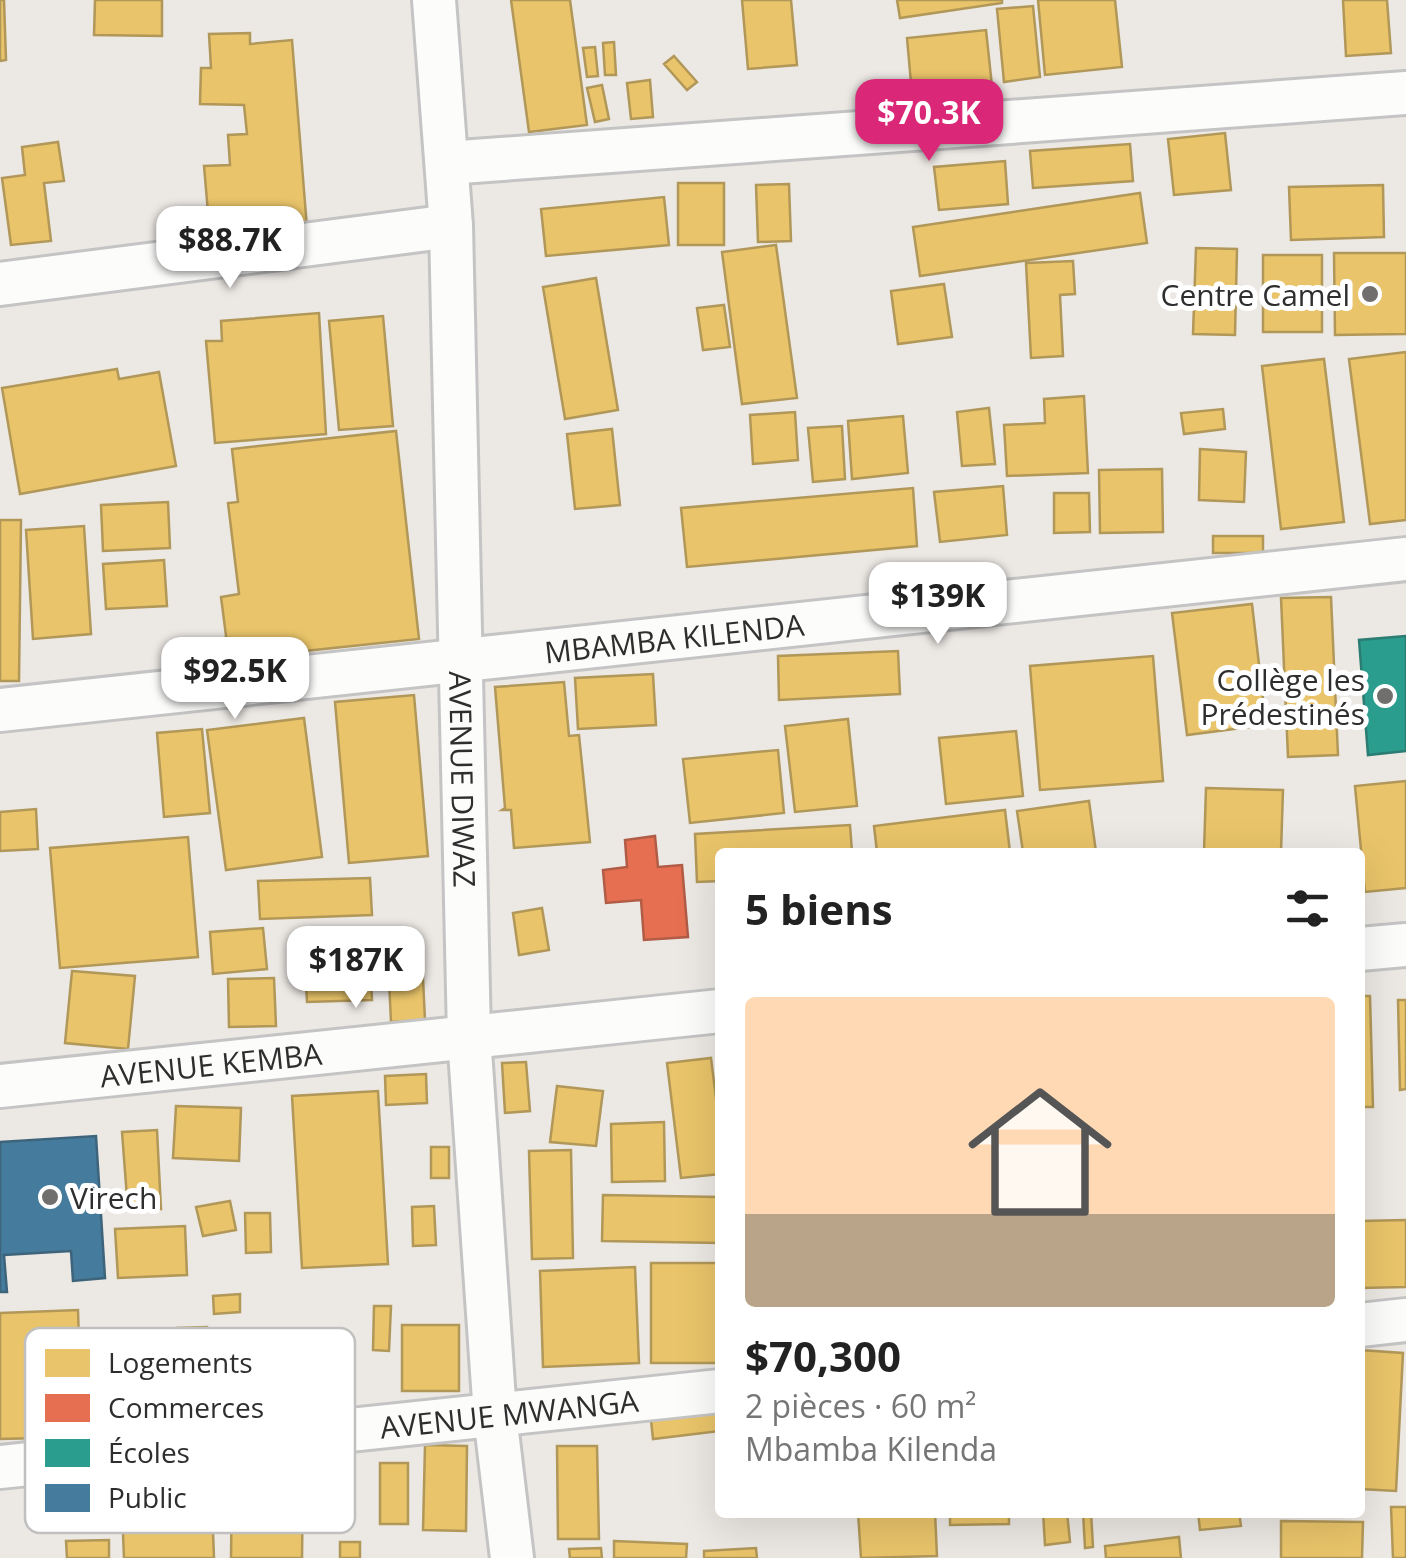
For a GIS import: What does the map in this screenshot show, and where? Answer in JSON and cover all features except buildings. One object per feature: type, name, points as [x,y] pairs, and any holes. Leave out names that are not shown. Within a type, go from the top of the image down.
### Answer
[{"type":"street","name":"AVENUE DIWAZ","points":[[434,0],[451,226],[469,1036],[494,1414],[512,1558]]},
{"type":"street","points":[[447,163],[1406,93]]},
{"type":"street","points":[[0,284],[451,226]]},
{"type":"street","name":"MBAMBA KILENDA","points":[[0,710],[1406,559]]},
{"type":"street","points":[[1365,948],[1406,944]]},
{"type":"street","name":"AVENUE KEMBA","points":[[0,1086],[715,1011]]},
{"type":"street","points":[[1365,1324],[1406,1320]]},
{"type":"street","name":"AVENUE MWANGA","points":[[355,1429],[715,1392]]},
{"type":"street","name":"AVENUE MWANGA","points":[[0,1467],[25,1464]]},
{"type":"place","name":"Centre Camel","points":[[1370,294]]},
{"type":"place","name":"Collège les Prédestinés","points":[[1385,696]]},
{"type":"place","name":"Virech","points":[[50,1197]]}]
